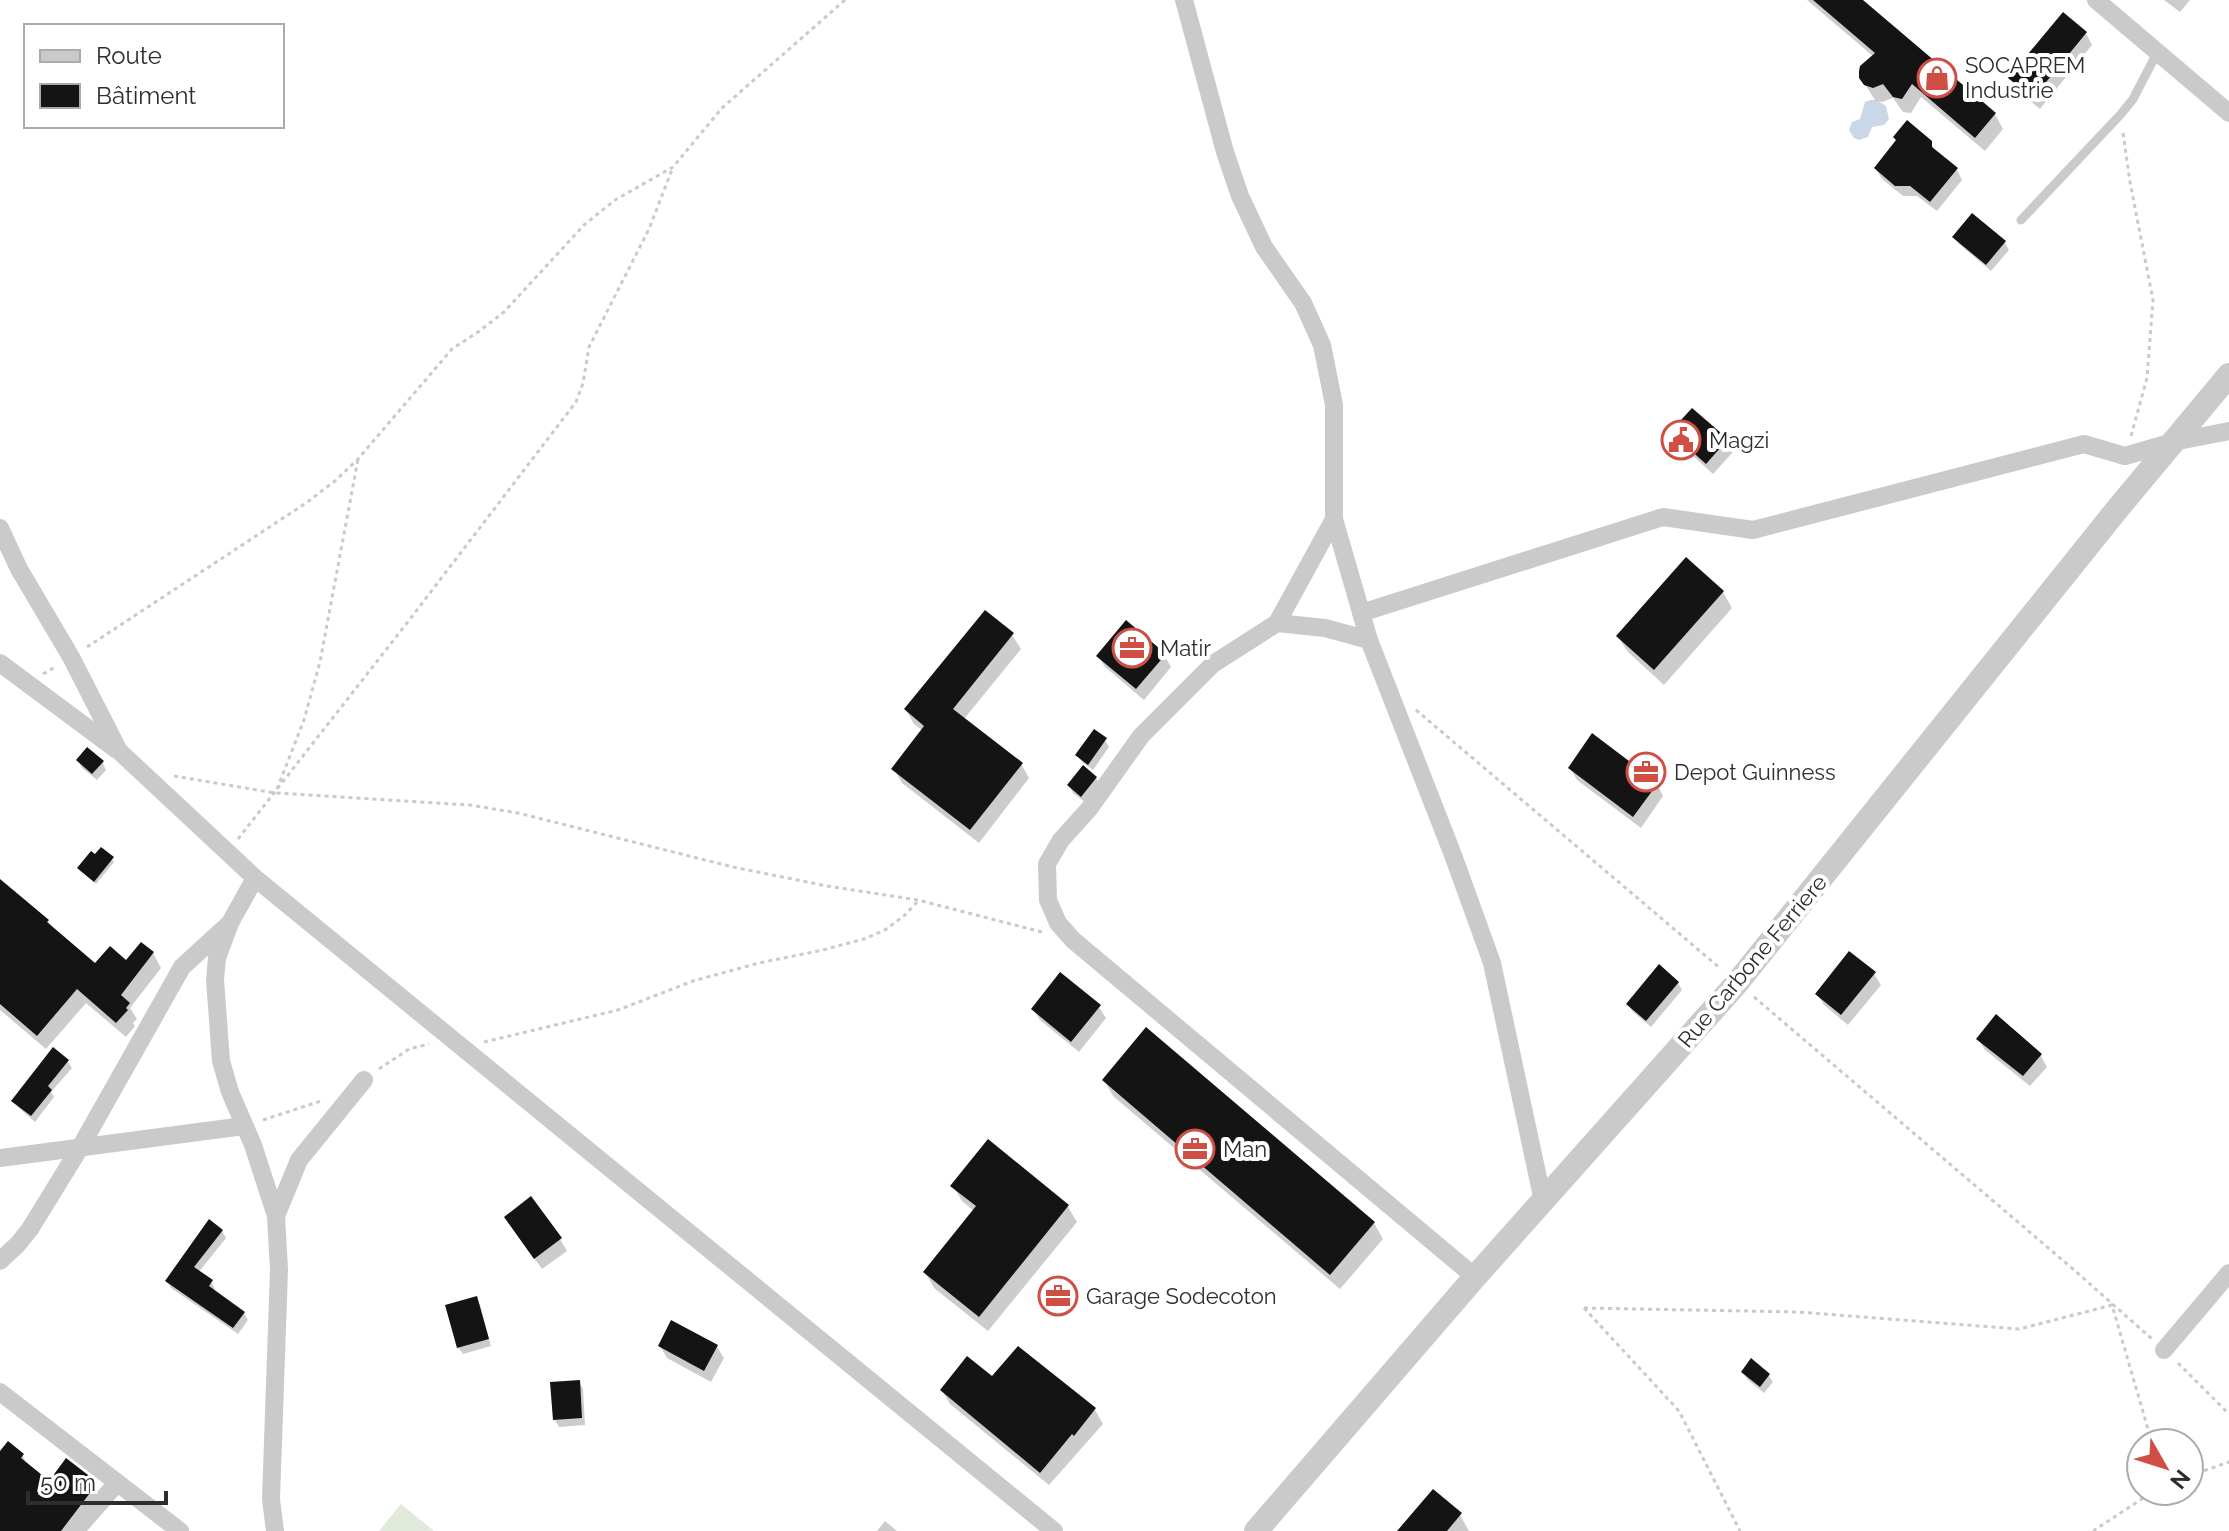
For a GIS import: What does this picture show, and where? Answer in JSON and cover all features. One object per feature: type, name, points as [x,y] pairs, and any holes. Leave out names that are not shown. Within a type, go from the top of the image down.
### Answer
[{"type":"street","points":[[1184,0],[1240,196],[1264,247],[1303,303],[1322,345],[1334,405],[1334,519],[1369,640],[1492,963],[1543,1201]]},
{"type":"street","points":[[2096,0],[2229,113]]},
{"type":"street","name":"Rue Carbone Ferriere","points":[[1256,1531],[1475,1277],[1737,983],[2229,375]]},
{"type":"street","points":[[1361,613],[1663,517],[1753,530],[2084,444],[2125,456],[2229,431]]},
{"type":"street","points":[[1334,519],[1277,623],[1202,674],[1141,736],[1089,809],[1061,840],[1047,864],[1048,900],[1058,923],[1073,940],[1475,1277]]},
{"type":"street","points":[[0,528],[19,569],[71,657],[119,751]]},
{"type":"street","points":[[1277,623],[1325,628],[1369,640]]},
{"type":"street","points":[[2,668],[119,751],[255,878],[1054,1531]]},
{"type":"street","points":[[255,878],[230,923],[217,958],[215,980],[221,1061],[276,1216],[279,1270],[271,1499],[275,1531]]},
{"type":"street","points":[[0,1261],[30,1229],[81,1146],[182,967],[230,923]]},
{"type":"street","points":[[276,1216],[299,1160],[364,1080]]},
{"type":"street","points":[[0,1158],[244,1126]]},
{"type":"street","points":[[2164,1350],[2229,1273]]},
{"type":"street","points":[[0,1392],[180,1531]]},
{"type":"street","points":[[75,1531],[117,1483]]},
{"type":"lane","points":[[2021,220],[2121,114],[2133,99],[2157,53]]},
{"type":"path","points":[[227,852],[576,402],[583,383],[589,347],[649,229],[673,167],[722,108],[845,0]]},
{"type":"path","points":[[2121,114],[2130,182],[2153,300],[2147,378],[2125,456]]},
{"type":"path","points":[[26,684],[306,503],[335,481],[358,459],[452,349],[504,312],[584,225],[615,200],[673,167]]},
{"type":"path","points":[[275,793],[304,720],[320,662],[358,459]]},
{"type":"path","points":[[1386,685],[2073,1269],[2164,1350],[2229,1414]]},
{"type":"path","points":[[140,770],[275,793],[470,805],[518,813],[733,867],[918,900],[1073,940]]},
{"type":"path","points":[[364,1080],[409,1049],[420,1045],[460,1046],[495,1040],[618,1010],[693,981],[864,939],[885,930],[918,900]]},
{"type":"path","points":[[244,1126],[327,1098]]},
{"type":"path","points":[[2112,1305],[2147,1427]]},
{"type":"path","points":[[1740,1531],[1679,1411],[1584,1308],[1798,1312],[2019,1329],[2112,1305]]},
{"type":"path","points":[[2205,1470],[2229,1462]]},
{"type":"path","points":[[2093,1531],[2130,1507]]},
{"type":"shaded area","points":[[401,1504],[434,1531],[379,1531]]},
{"type":"water","points":[[1877,100],[1886,106],[1889,119],[1884,125],[1872,127],[1868,137],[1859,140],[1849,130],[1852,122],[1860,119],[1865,102]]},
{"type":"building","points":[[1813,0],[1863,0],[1996,113],[1975,138],[1912,84],[1902,99],[1893,97],[1883,84],[1873,88],[1864,85],[1859,78],[1860,66],[1875,53]]},
{"type":"building","points":[[2063,12],[2087,32],[2033,98],[2008,78]]},
{"type":"building","points":[[1907,120],[1932,141],[1932,147],[1958,168],[1930,202],[1910,186],[1895,186],[1874,168]]},
{"type":"building","points":[[1972,213],[2006,241],[1986,265],[1952,237]]},
{"type":"building","points":[[1692,408],[1728,439],[1706,464],[1670,432]]},
{"type":"building","points":[[1686,557],[1724,591],[1654,670],[1616,636]]},
{"type":"building","points":[[985,610],[1014,633],[953,709],[1023,763],[970,830],[891,769],[924,726],[904,709]]},
{"type":"building","points":[[1126,620],[1166,654],[1136,689],[1096,656]]},
{"type":"building","points":[[1094,729],[1107,738],[1088,765],[1075,755]]},
{"type":"building","points":[[1592,733],[1658,783],[1633,817],[1568,768]]},
{"type":"building","points":[[87,747],[104,761],[92,774],[76,760]]},
{"type":"building","points":[[1083,765],[1097,777],[1081,797],[1067,785]]},
{"type":"building","points":[[101,847],[114,857],[94,882],[77,868],[91,851],[95,854]]},
{"type":"building","points":[[0,879],[95,963],[110,946],[126,960],[141,942],[154,952],[121,995],[130,1003],[116,1023],[77,989],[37,1036],[0,1004]]},
{"type":"building","points":[[1849,951],[1876,972],[1841,1015],[1815,994]]},
{"type":"building","points":[[1659,964],[1679,982],[1646,1021],[1626,1004]]},
{"type":"building","points":[[1060,972],[1101,1005],[1071,1042],[1031,1009]]},
{"type":"building","points":[[1996,1014],[2042,1054],[2023,1076],[1976,1039]]},
{"type":"building","points":[[1146,1027],[1375,1222],[1330,1275],[1102,1080]]},
{"type":"building","points":[[53,1047],[69,1060],[48,1086],[52,1090],[31,1116],[11,1101]]},
{"type":"building","points":[[988,1139],[1069,1205],[979,1317],[923,1272],[976,1206],[950,1186]]},
{"type":"building","points":[[531,1196],[562,1238],[534,1259],[504,1217]]},
{"type":"building","points":[[209,1219],[223,1230],[194,1267],[213,1280],[209,1286],[245,1312],[233,1328],[165,1281]]},
{"type":"building","points":[[477,1296],[489,1339],[457,1348],[445,1305]]},
{"type":"building","points":[[671,1320],[718,1345],[704,1371],[658,1346]]},
{"type":"building","points":[[1018,1346],[1096,1408],[1040,1473],[940,1390],[967,1356],[992,1376]]},
{"type":"building","points":[[1751,1358],[1770,1374],[1760,1387],[1741,1372]]},
{"type":"building","points":[[580,1380],[582,1418],[553,1420],[550,1382]]},
{"type":"building","points":[[8,1441],[24,1454],[21,1458],[47,1479],[66,1458],[92,1478],[93,1489],[61,1531],[0,1531],[0,1451]]},
{"type":"building","points":[[1433,1489],[1462,1513],[1447,1531],[1397,1531]]},
{"type":"place","name":"SOCAPREM Industrie","points":[[1937,78]]},
{"type":"place","name":"Magzi","points":[[1681,440]]},
{"type":"place","name":"Matir","points":[[1132,648]]},
{"type":"place","name":"Depot Guinness","points":[[1646,772]]},
{"type":"place","name":"Man","points":[[1195,1149]]},
{"type":"place","name":"Garage Sodecoton","points":[[1058,1296]]}]
